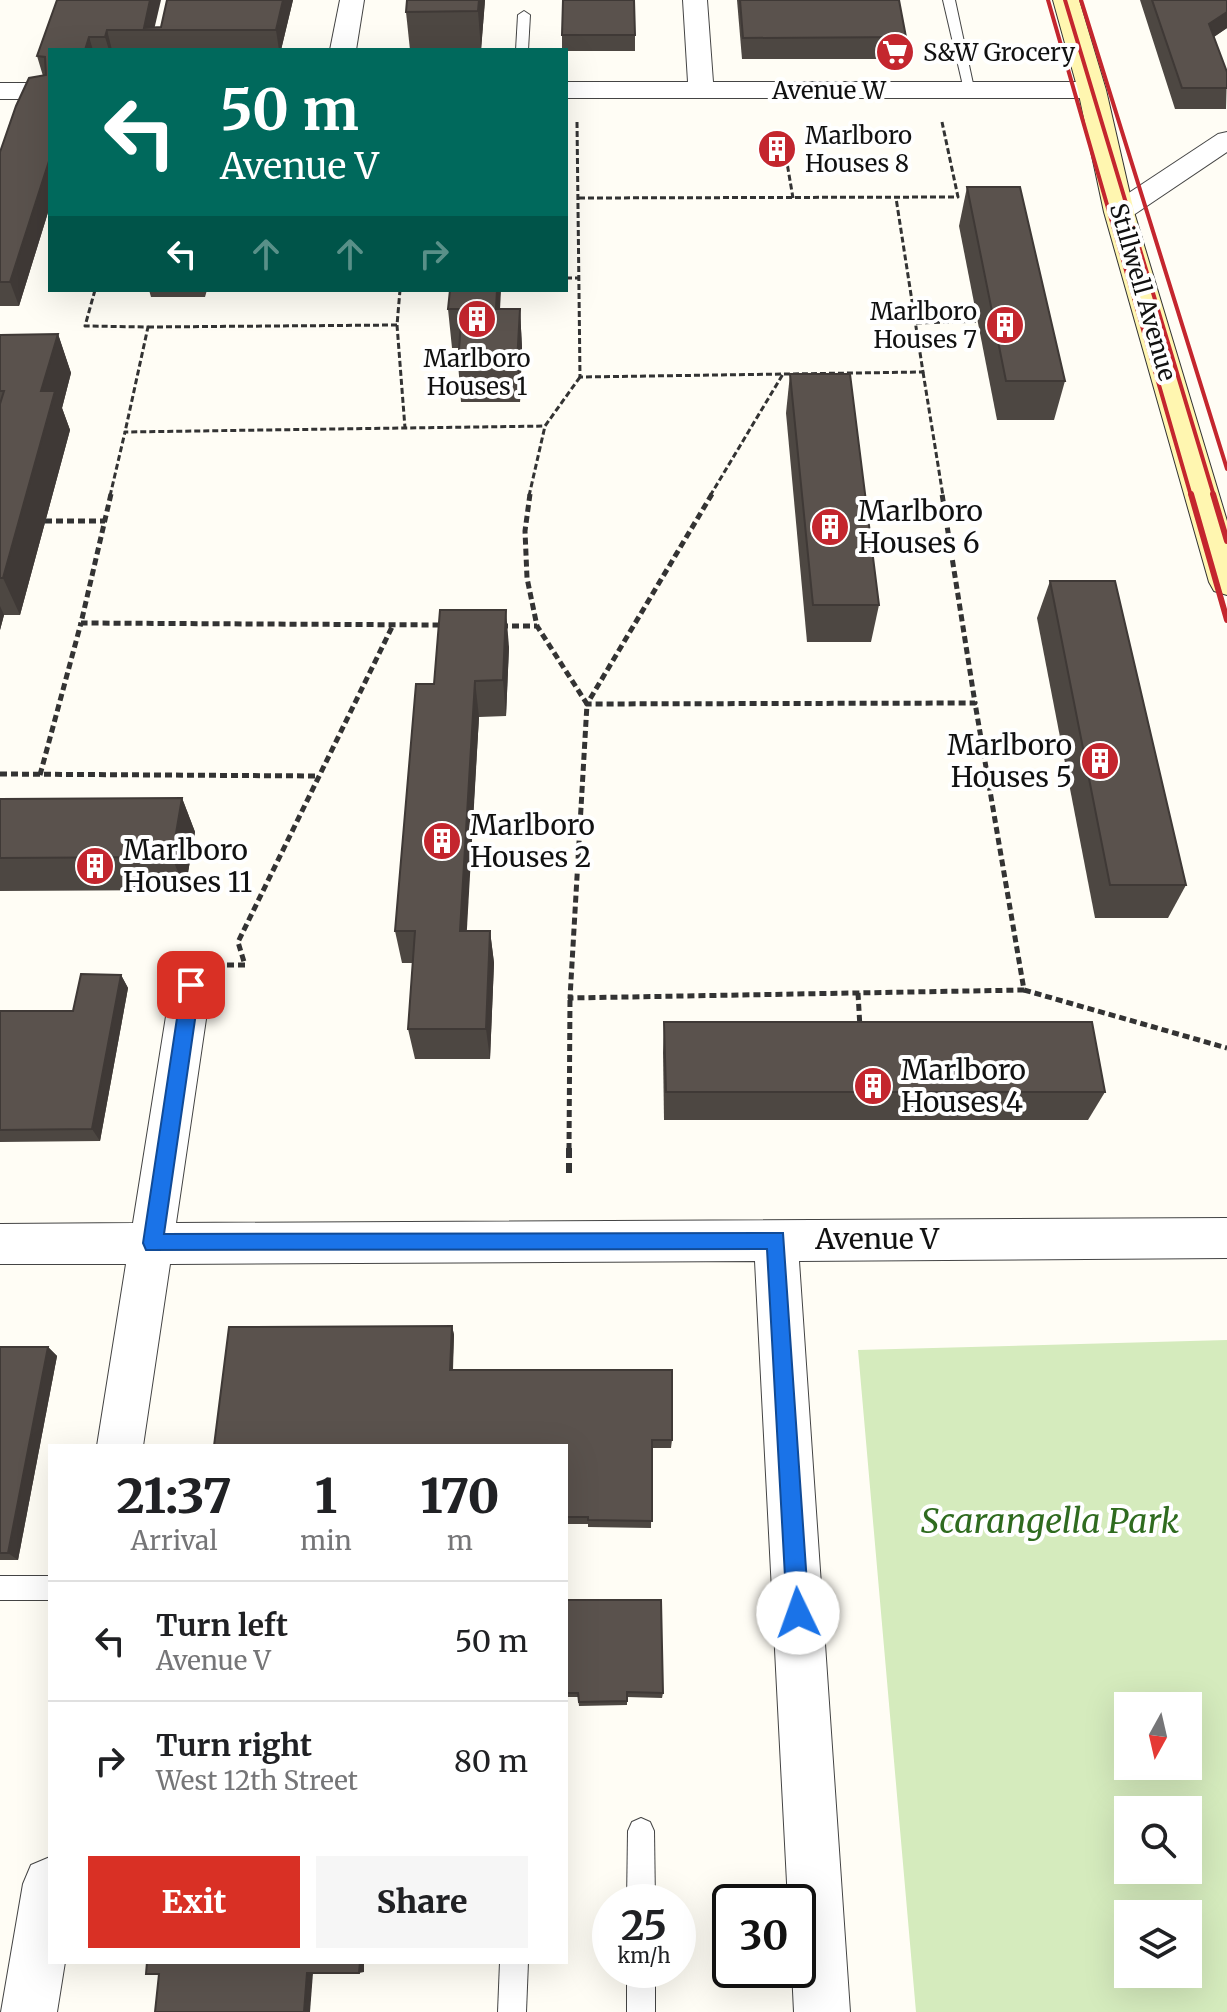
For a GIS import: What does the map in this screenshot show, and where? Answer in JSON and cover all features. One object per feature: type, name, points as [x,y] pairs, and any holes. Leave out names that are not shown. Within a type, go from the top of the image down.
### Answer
[{"type":"main road","name":"Stillwell Avenue","points":[[1066,0],[1092,90],[1119,212],[1226,578]]},
{"type":"street","points":[[343,48],[352,0]]},
{"type":"street","points":[[695,0],[701,90]]},
{"type":"street","name":"Avenue W","points":[[568,90],[1092,90]]},
{"type":"street","points":[[0,91],[48,91]]},
{"type":"street","points":[[1119,212],[1227,140]]},
{"type":"street","points":[[120,1444],[191,985]]},
{"type":"street","name":"Avenue V","points":[[0,1244],[1227,1238]]},
{"type":"street","points":[[776,1240],[822,2012]]},
{"type":"street","points":[[29,2012],[48,1896]]},
{"type":"lane","points":[[949,0],[970,90]]},
{"type":"lane","points":[[522,48],[524,15]]},
{"type":"lane","points":[[0,1588],[48,1588]]},
{"type":"lane","points":[[641,1831],[641,1884]]},
{"type":"lane","points":[[512,2012],[514,1964]]},
{"type":"lane","points":[[641,1988],[641,2012]]},
{"type":"path","points":[[579,198],[958,197],[941,116]]},
{"type":"path","points":[[577,117],[580,377],[545,426],[532,477],[525,531],[527,578],[537,626],[587,704]]},
{"type":"path","points":[[786,157],[793,198]]},
{"type":"path","points":[[896,198],[975,703],[1024,990]]},
{"type":"path","points":[[568,278],[580,278]]},
{"type":"path","points":[[94,292],[85,326],[397,325]]},
{"type":"path","points":[[400,292],[397,325],[405,428]]},
{"type":"path","points":[[916,323],[989,321]]},
{"type":"path","points":[[40,775],[81,623],[148,327]]},
{"type":"path","points":[[580,377],[923,372]]},
{"type":"path","points":[[569,1173],[570,998],[587,704],[783,374]]},
{"type":"path","points":[[125,432],[545,426]]},
{"type":"path","points":[[45,521],[105,521]]},
{"type":"path","points":[[81,623],[457,625]]},
{"type":"path","points":[[245,965],[238,942],[393,625]]},
{"type":"path","points":[[489,626],[537,626]]},
{"type":"path","points":[[587,704],[975,703]]},
{"type":"path","points":[[0,774],[319,776]]},
{"type":"path","points":[[570,998],[1024,990],[1227,1048]]},
{"type":"path","points":[[858,993],[861,1037]]},
{"type":"green space","name":"Scarangella Park","points":[[1227,1340],[1227,2012],[916,2012],[858,1350]]},
{"type":"building","points":[[57,0],[150,0],[144,28],[161,27],[167,0],[283,0],[276,30],[107,30],[105,37],[89,37],[86,48],[48,48],[48,164],[10,282],[0,282],[0,152],[29,78],[46,75],[45,57],[37,56]]},
{"type":"building","points":[[407,0],[479,0],[478,11],[406,12]]},
{"type":"building","points":[[563,0],[634,0],[635,35],[562,35]]},
{"type":"building","points":[[740,0],[899,0],[906,37],[743,38]]},
{"type":"building","points":[[1152,0],[1227,0],[1227,12],[1209,24],[1227,72],[1227,88],[1182,88]]},
{"type":"building","points":[[967,187],[1020,187],[1065,381],[1006,381]]},
{"type":"building","points":[[450,292],[497,292],[496,309],[520,309],[517,363],[458,363],[462,309],[448,309]]},
{"type":"building","points":[[58,334],[41,391],[55,391],[3,578],[0,578],[0,404],[4,391],[0,391],[0,335]]},
{"type":"building","name":"Marlboro Houses 6","points":[[790,374],[850,374],[879,605],[813,605]]},
{"type":"building","points":[[1050,581],[1115,581],[1186,885],[1110,885]]},
{"type":"building","name":"Marlboro Houses 2","points":[[440,610],[506,610],[503,680],[475,681],[460,931],[490,931],[486,1029],[408,1029],[415,931],[395,931],[416,684],[434,684]]},
{"type":"building","points":[[182,798],[172,857],[0,858],[0,799]]},
{"type":"building","points":[[81,974],[121,975],[92,1129],[0,1130],[0,1011],[73,1011]]},
{"type":"building","points":[[664,1022],[1092,1022],[1105,1092],[666,1092]]},
{"type":"building","points":[[452,1326],[450,1370],[672,1370],[672,1440],[652,1440],[652,1521],[568,1517],[568,1444],[214,1444],[229,1327]]},
{"type":"building","points":[[0,1347],[48,1347],[8,1553],[0,1553]]},
{"type":"building","points":[[568,1600],[661,1600],[663,1693],[627,1692],[627,1701],[579,1702],[578,1693],[568,1693]]},
{"type":"building","points":[[147,1964],[360,1964],[359,1973],[307,1973],[304,2012],[155,2012],[159,1974],[146,1974]]},
{"type":"railway","points":[[1048,0],[1191,496]]},
{"type":"railway","points":[[1065,0],[1214,496]]},
{"type":"railway","points":[[1081,0],[1227,469]]},
{"type":"railway","points":[[1191,494],[1227,620]]},
{"type":"railway","points":[[1213,494],[1227,541]]},
{"type":"place","name":"S&W Grocery","points":[[895,52]]},
{"type":"place","name":"Marlboro Houses 8","points":[[777,149]]},
{"type":"place","name":"Marlboro Houses 1","points":[[477,319]]},
{"type":"place","name":"Marlboro Houses 7","points":[[1005,325]]},
{"type":"place","name":"Marlboro Houses 6","points":[[830,527]]},
{"type":"place","name":"Marlboro Houses 5","points":[[1100,761]]},
{"type":"place","name":"Marlboro Houses 2","points":[[442,841]]},
{"type":"place","name":"Marlboro Houses 11","points":[[95,866]]},
{"type":"place","name":"Marlboro Houses 4","points":[[873,1086]]},
{"type":"route","points":[[191,985],[153,1243],[776,1240],[798,1613]]}]
